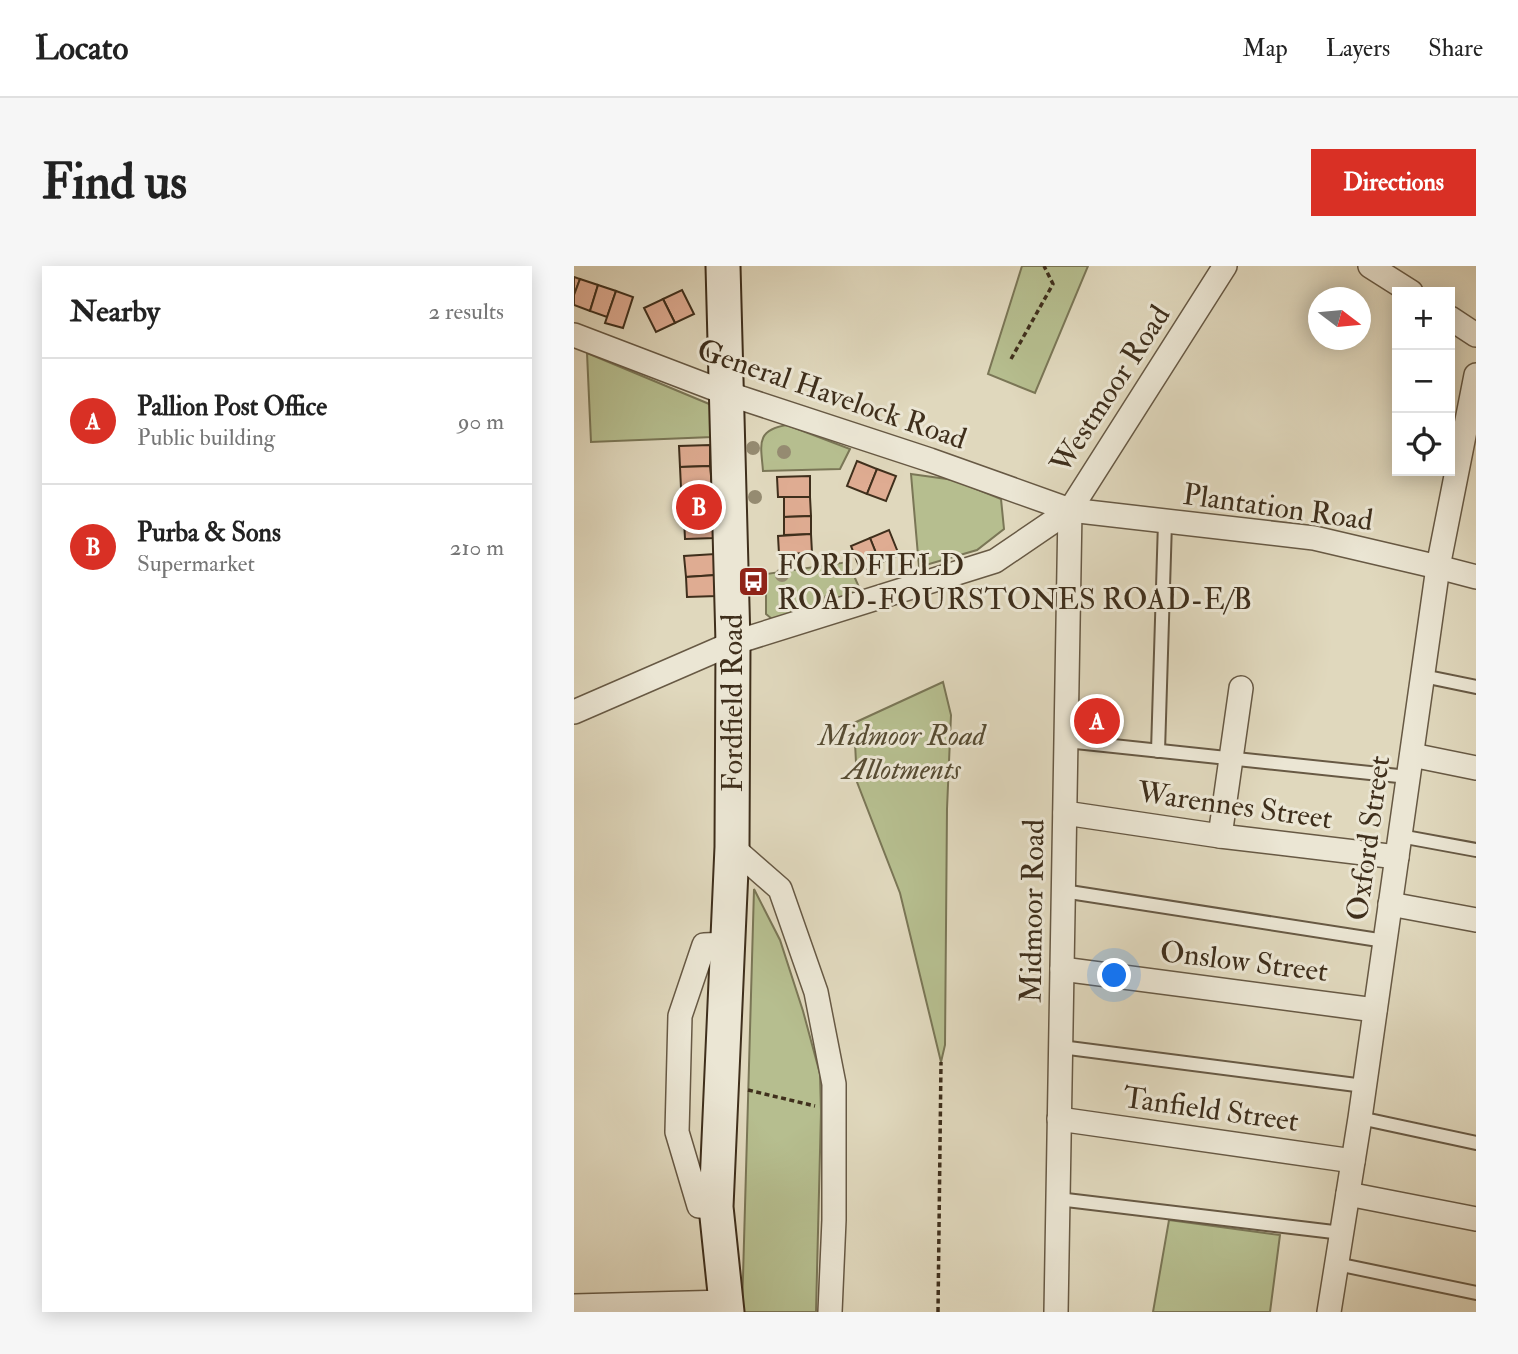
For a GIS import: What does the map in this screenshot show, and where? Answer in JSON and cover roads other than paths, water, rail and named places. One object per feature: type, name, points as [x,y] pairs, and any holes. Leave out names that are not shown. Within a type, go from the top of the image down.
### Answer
[{"type":"street","name":"Fordfield Road","points":[[723,266],[733,643],[732,847],[716,1207],[727,1307]]},
{"type":"street","name":"Westmoor Road","points":[[1070,510],[1226,266]]},
{"type":"street","points":[[1370,266],[1402,287]]},
{"type":"street","points":[[1455,321],[1476,335]]},
{"type":"street","name":"General Havelock Road","points":[[574,335],[726,393],[930,460],[1070,510]]},
{"type":"street","name":"Oxford Street","points":[[1329,1312],[1360,1118],[1438,566],[1476,375]]},
{"type":"street","name":"Plantation Road","points":[[1070,510],[1314,538],[1476,577]]},
{"type":"street","points":[[574,712],[733,643],[995,561],[1070,510]]},
{"type":"street","name":"Midmoor Road","points":[[1056,1312],[1070,510]]},
{"type":"street","points":[[1220,836],[1241,688]]},
{"type":"street","points":[[1410,766],[1476,768]]},
{"type":"street","name":"Warennes Street","points":[[1065,813],[1220,836],[1398,847]]},
{"type":"street","points":[[732,847],[779,889],[816,992],[835,1084],[830,1312]]},
{"type":"street","points":[[1390,904],[1476,920]]},
{"type":"street","points":[[716,1207],[699,1206],[677,1132],[680,1016],[704,945],[728,944]]},
{"type":"street","name":"Onslow Street","points":[[1062,969],[1375,1010]]},
{"type":"street","name":"Tanfield Street","points":[[1059,1119],[1353,1161]]},
{"type":"street","points":[[1348,1194],[1476,1219]]},
{"type":"street","points":[[574,1306],[607,1309],[727,1307]]},
{"type":"lane","points":[[1158,751],[1165,522]]},
{"type":"lane","points":[[1423,676],[1476,687]]},
{"type":"lane","points":[[1066,741],[1231,758],[1410,766]]},
{"type":"lane","points":[[1398,847],[1476,850]]},
{"type":"lane","points":[[1063,891],[1385,941]]},
{"type":"lane","points":[[1061,1047],[1364,1086]]},
{"type":"lane","points":[[1360,1118],[1476,1143]]},
{"type":"lane","points":[[1058,1199],[1342,1233]]},
{"type":"lane","points":[[1337,1264],[1476,1293]]},
{"type":"place","name":"Purba & Sons","points":[[699,507]]},
{"type":"place","name":"FORDFIELD ROAD-FOURSTONES ROAD-E/B","points":[[754,582]]},
{"type":"place","name":"Pallion Post Office","points":[[1097,721]]},
{"type":"park label","name":"Midmoor Road Allotments","points":[[902,752]]}]
